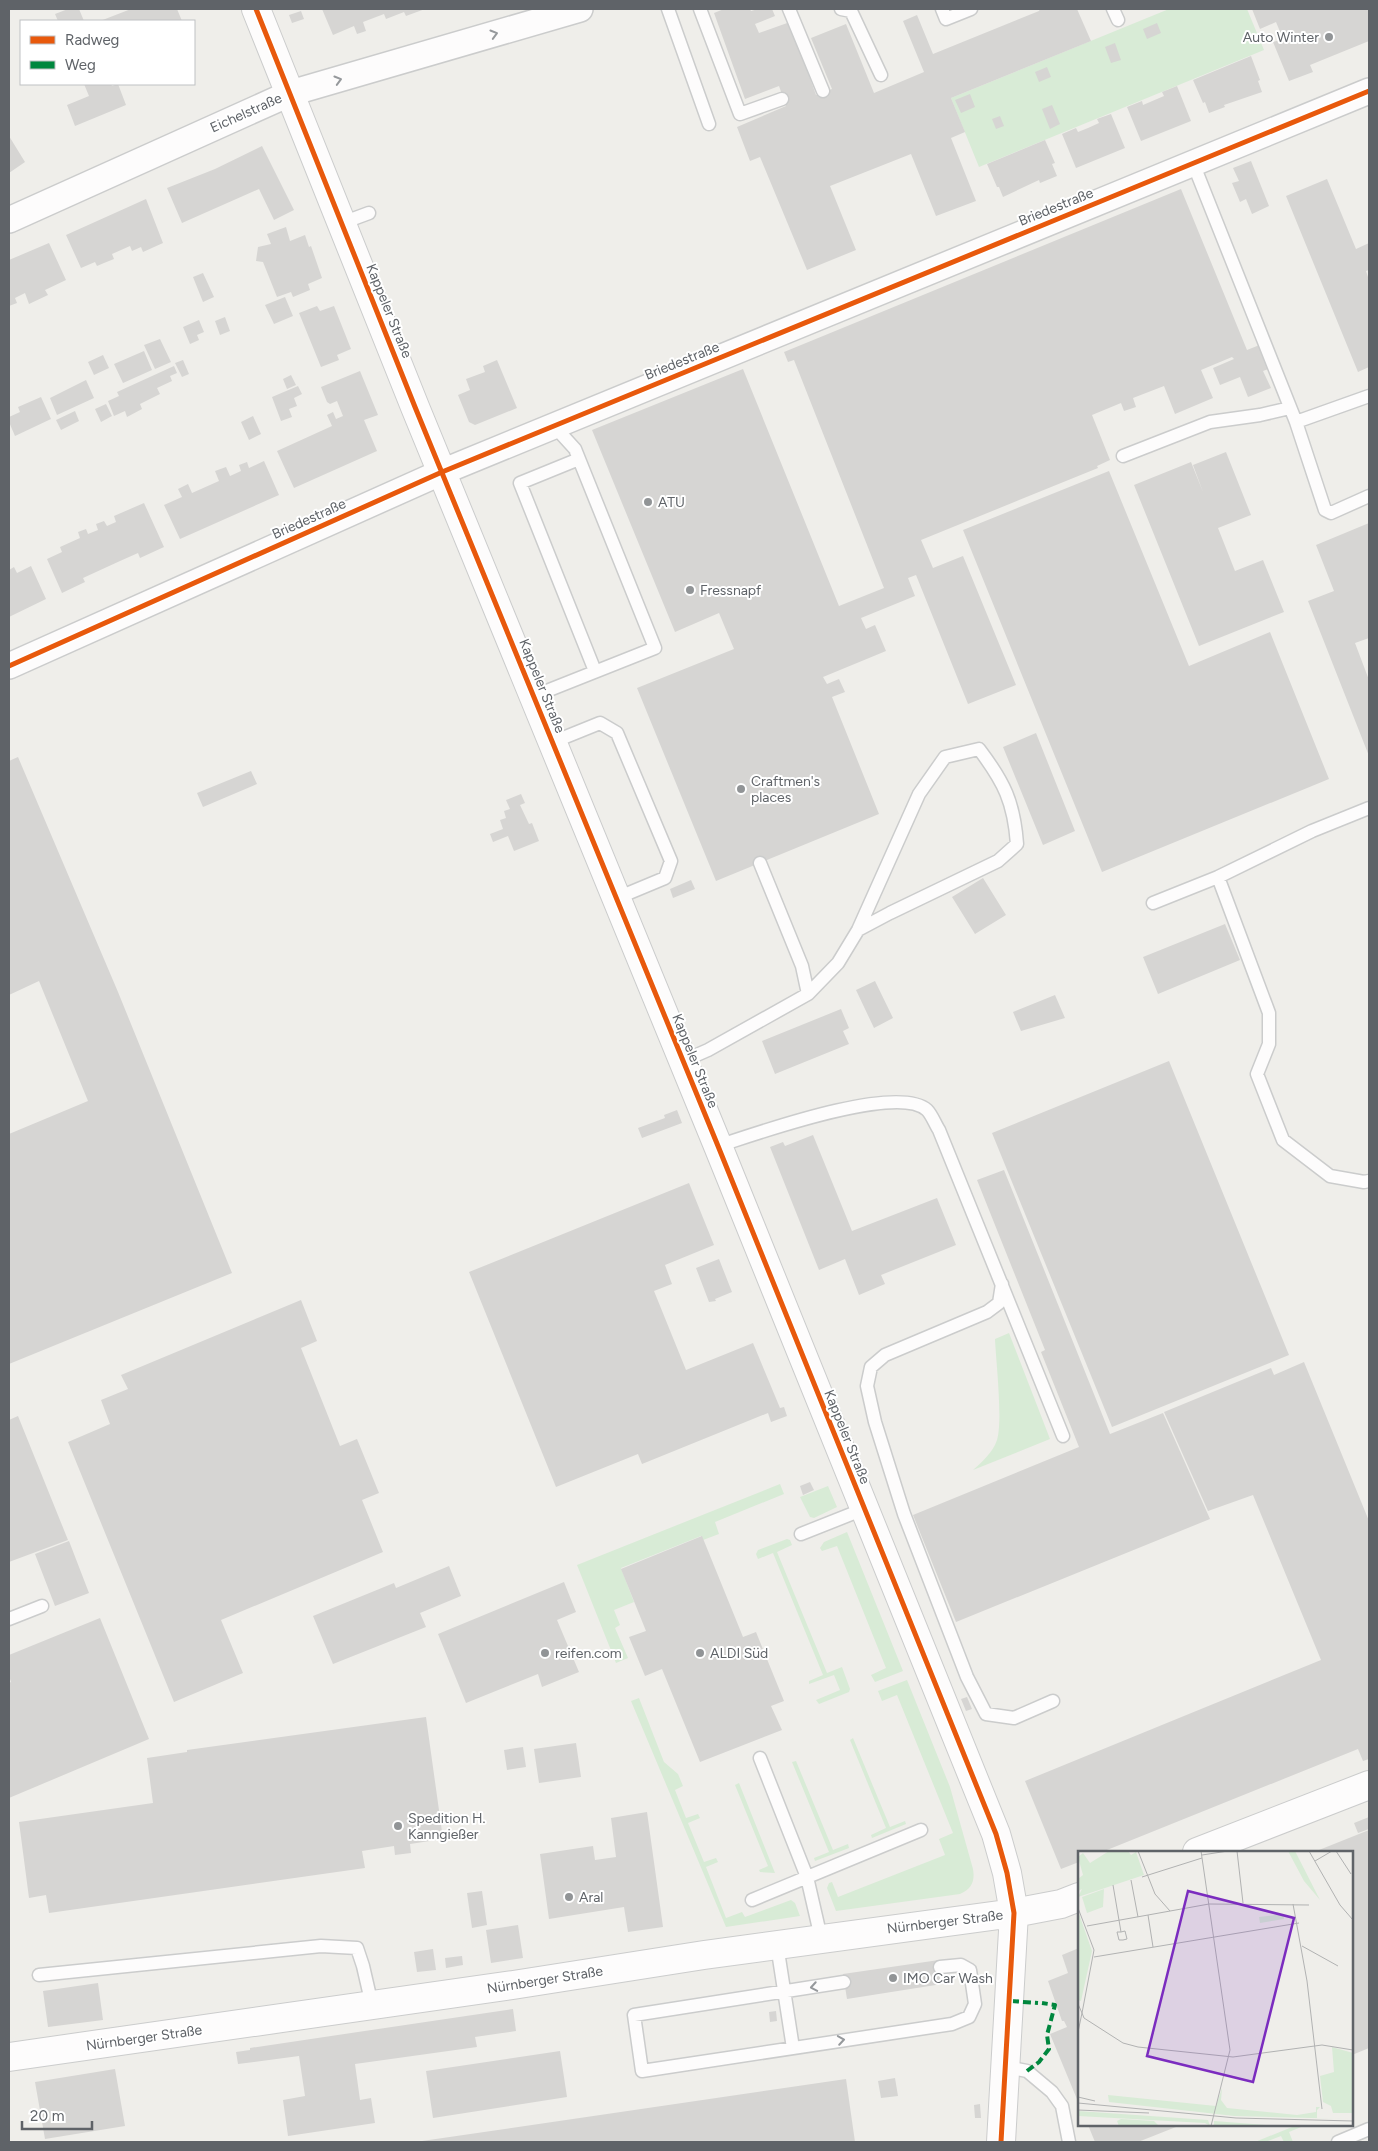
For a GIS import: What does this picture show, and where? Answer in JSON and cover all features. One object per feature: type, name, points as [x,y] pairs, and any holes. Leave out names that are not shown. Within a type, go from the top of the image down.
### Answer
[{"type":"street","name":"Kappeler Straße","points":[[256,9],[442,472],[718,1146],[864,1509],[945,1702],[996,1834],[1007,1873],[1014,1913],[1007,2067],[1001,2142]]},
{"type":"street","name":"Eichelstraße","points":[[9,220],[291,93],[579,9]]},
{"type":"street","name":"Briedestraße","points":[[9,666],[442,472],[1369,91]]},
{"type":"street","points":[[1200,1851],[1369,1785]]},
{"type":"street","name":"Nürnberger Straße","points":[[9,2058],[821,1938],[1014,1913],[1061,1904],[1078,1897]]},
{"type":"lane","points":[[668,9],[709,124]]},
{"type":"lane","points":[[700,9],[740,114],[782,99]]},
{"type":"lane","points":[[790,9],[823,91]]},
{"type":"lane","points":[[841,9],[851,11],[881,75]]},
{"type":"lane","points":[[942,9],[946,19],[971,9]]},
{"type":"lane","points":[[1194,163],[1296,422],[1325,510],[1331,513],[1369,496]]},
{"type":"lane","points":[[342,223],[369,213]]},
{"type":"lane","points":[[1296,422],[1369,396]]},
{"type":"lane","points":[[1123,456],[1210,422],[1260,415],[1290,408]]},
{"type":"lane","points":[[534,696],[655,648],[575,449],[554,426]]},
{"type":"lane","points":[[579,459],[520,483],[596,671]]},
{"type":"lane","points":[[552,742],[600,723],[618,733],[671,861],[665,878],[617,898]]},
{"type":"lane","points":[[683,1061],[708,1050],[808,994],[838,963],[858,930],[919,794],[944,757],[980,749],[1000,777],[1015,816],[1016,844],[998,861],[858,930]]},
{"type":"lane","points":[[1153,903],[1218,877],[1312,831],[1369,808]]},
{"type":"lane","points":[[760,864],[802,966],[808,994]]},
{"type":"lane","points":[[1218,877],[1269,1013],[1269,1044],[1257,1074],[1283,1140],[1330,1176],[1364,1182],[1369,1180]]},
{"type":"lane","points":[[718,1146],[784,1124],[848,1107],[902,1101],[926,1109],[939,1130],[1063,1436]]},
{"type":"lane","points":[[1002,1284],[998,1303],[987,1312],[885,1355],[871,1368],[867,1386],[875,1422],[904,1514],[967,1677],[986,1714],[1014,1718],[1053,1702]]},
{"type":"lane","points":[[801,1534],[864,1509]]},
{"type":"lane","points":[[9,1619],[42,1606]]},
{"type":"lane","points":[[760,1758],[807,1877],[821,1938]]},
{"type":"lane","points":[[752,1900],[921,1830]]},
{"type":"lane","points":[[39,1976],[321,1946],[357,1948],[364,1966],[372,2005]]},
{"type":"lane","points":[[777,1946],[793,2048]]},
{"type":"lane","points":[[844,1982],[634,2015],[642,2071],[952,2024],[969,2017],[975,2004],[970,1970],[960,1965],[940,1967]]},
{"type":"lane","points":[[1007,2067],[1027,2071],[1052,2092],[1062,2106],[1069,2142]]},
{"type":"lane","points":[[1340,2141],[1369,2129]]},
{"type":"lane","points":[[1340,2141],[1357,2142]]},
{"type":"green space","points":[[1169,9],[1247,9],[1264,50],[979,167],[951,98]]},
{"type":"green space","points":[[1009,1333],[1050,1439],[973,1470],[990,1453],[997,1440],[999,1405],[995,1339]]},
{"type":"green space","points":[[780,1484],[784,1494],[715,1522],[719,1534],[703,1540],[701,1536],[621,1568],[634,1602],[614,1610],[620,1625],[615,1628],[628,1658],[616,1663],[577,1565]]},
{"type":"green space","points":[[828,1486],[837,1507],[814,1518],[810,1517],[800,1497]]},
{"type":"green space","points":[[847,1532],[903,1671],[875,1682],[871,1675],[886,1668],[837,1546],[822,1551],[820,1548],[824,1542]]},
{"type":"green space","points":[[787,1539],[790,1540],[792,1545],[777,1552],[827,1673],[842,1667],[850,1689],[849,1692],[819,1704],[816,1700],[840,1690],[834,1675],[809,1684],[809,1681],[823,1675],[773,1553],[758,1559],[756,1554],[758,1550]]},
{"type":"green space","points":[[907,1680],[950,1787],[973,1869],[973,1881],[967,1890],[960,1894],[836,1911],[827,1888],[829,1883],[832,1882],[838,1897],[945,1855],[939,1839],[953,1833],[897,1695],[882,1701],[878,1691]]},
{"type":"green space","points":[[639,1698],[664,1762],[678,1774],[683,1786],[675,1790],[686,1818],[698,1814],[700,1818],[688,1823],[704,1862],[716,1858],[718,1862],[706,1867],[726,1918],[742,1912],[745,1917],[791,1900],[795,1903],[800,1916],[726,1927],[631,1701]]},
{"type":"green space","points":[[853,1738],[890,1827],[905,1821],[906,1824],[872,1838],[871,1835],[886,1828],[850,1740]]},
{"type":"green space","points":[[796,1761],[833,1850],[848,1844],[849,1848],[815,1861],[814,1858],[829,1852],[792,1762]]},
{"type":"green space","points":[[739,1783],[775,1873],[760,1872],[759,1870],[768,1866],[735,1785]]},
{"type":"green space","points":[[1295,2126],[1304,2126],[1289,2132],[1293,2142],[1284,2142],[1281,2136],[1265,2142],[1255,2142]]},
{"type":"building","points":[[68,9],[79,9],[84,20],[58,20],[55,14]]},
{"type":"building","points":[[131,9],[177,9],[182,20],[103,20]]},
{"type":"building","points":[[322,9],[425,9],[406,16],[404,12],[386,19],[384,14],[363,22],[366,31],[357,34],[354,26],[333,35]]},
{"type":"building","points":[[724,9],[750,9],[751,11],[772,9],[775,16],[755,24],[759,33],[790,22],[816,95],[832,89],[811,38],[846,24],[874,93],[924,72],[903,21],[917,15],[933,54],[1040,9],[1077,9],[1091,41],[951,98],[965,132],[951,138],[976,201],[936,216],[911,154],[830,186],[856,250],[807,270],[760,157],[750,161],[737,127],[786,106],[779,86],[745,99],[714,13]]},
{"type":"building","points":[[1252,9],[1369,9],[1369,41],[1310,65],[1313,72],[1289,81],[1273,42],[1283,39],[1276,22],[1260,29]]},
{"type":"building","points":[[301,11],[304,19],[292,23],[289,15]]},
{"type":"building","points":[[1157,23],[1161,33],[1147,39],[1143,29]]},
{"type":"building","points":[[1115,43],[1121,60],[1111,63],[1105,47]]},
{"type":"building","points":[[1251,56],[1260,80],[1258,81],[1262,92],[1224,105],[1225,107],[1209,113],[1193,80]]},
{"type":"building","points":[[1047,67],[1051,77],[1039,82],[1035,72]]},
{"type":"building","points":[[84,85],[118,85],[126,105],[75,126],[67,105],[89,96]]},
{"type":"building","points":[[1177,86],[1191,121],[1141,141],[1127,107],[1142,101],[1143,105],[1164,96],[1162,92]]},
{"type":"building","points":[[970,94],[975,107],[961,113],[955,100]]},
{"type":"building","points":[[1052,105],[1060,124],[1050,129],[1042,109]]},
{"type":"building","points":[[1111,114],[1125,148],[1076,168],[1062,134],[1076,128],[1078,132],[1088,128],[1099,123],[1097,119]]},
{"type":"building","points":[[1000,116],[1004,126],[996,129],[992,119]]},
{"type":"building","points":[[9,136],[25,162],[9,173]]},
{"type":"building","points":[[1045,140],[1055,163],[1052,164],[1057,176],[1040,183],[1039,180],[1003,197],[987,164]]},
{"type":"building","points":[[262,146],[294,210],[274,220],[259,189],[182,223],[167,188],[215,169]]},
{"type":"building","points":[[1251,161],[1269,206],[1252,214],[1246,199],[1240,202],[1232,183],[1239,181],[1233,168]]},
{"type":"building","points":[[1327,179],[1356,249],[1369,243],[1369,270],[1366,271],[1369,280],[1369,367],[1358,372],[1286,196]]},
{"type":"building","points":[[1181,189],[1247,350],[1262,344],[1271,368],[1263,371],[1271,388],[1248,397],[1240,377],[1220,385],[1213,368],[1234,359],[1232,357],[1201,370],[1213,398],[1175,414],[1164,386],[1133,398],[1136,407],[1124,411],[1121,403],[1092,415],[1110,460],[1097,466],[1098,468],[921,540],[933,568],[963,556],[1016,685],[968,704],[916,575],[908,578],[915,596],[861,618],[866,629],[875,625],[886,651],[823,677],[827,684],[839,679],[845,692],[832,697],[879,814],[716,881],[637,688],[734,649],[719,613],[675,632],[592,430],[743,369],[839,606],[884,588],[794,360],[788,362],[784,352]]},
{"type":"building","points":[[146,199],[163,243],[143,252],[141,247],[132,251],[130,246],[112,254],[114,259],[97,266],[95,262],[81,268],[66,235]]},
{"type":"building","points":[[286,227],[290,241],[305,235],[309,247],[311,246],[322,278],[308,284],[310,290],[293,297],[291,292],[277,297],[263,262],[256,261],[258,247],[271,244],[267,234]]},
{"type":"building","points":[[49,243],[66,280],[45,290],[48,295],[29,304],[25,293],[15,298],[17,303],[9,306],[9,260]]},
{"type":"building","points":[[203,273],[214,297],[203,302],[193,277]]},
{"type":"building","points":[[285,297],[293,316],[274,324],[265,305]]},
{"type":"building","points":[[317,306],[320,311],[334,306],[351,349],[337,355],[339,360],[321,367],[299,313]]},
{"type":"building","points":[[225,317],[230,331],[220,335],[215,321]]},
{"type":"building","points":[[199,320],[204,332],[197,335],[199,340],[190,344],[183,327]]},
{"type":"building","points":[[160,339],[171,362],[155,369],[144,345]]},
{"type":"building","points":[[144,351],[152,370],[123,383],[114,364]]},
{"type":"building","points":[[103,355],[109,368],[94,375],[88,362]]},
{"type":"building","points":[[183,360],[189,374],[182,377],[175,363]]},
{"type":"building","points":[[497,360],[517,408],[475,425],[469,422],[458,395],[470,390],[466,379],[485,372],[483,366]]},
{"type":"building","points":[[174,366],[177,373],[170,376],[172,381],[157,388],[160,394],[140,404],[142,409],[127,417],[125,411],[114,416],[108,401],[119,396],[117,392]]},
{"type":"building","points":[[360,371],[378,415],[364,420],[377,451],[294,488],[277,451],[332,426],[327,415],[333,412],[336,419],[343,416],[337,401],[330,404],[327,402],[321,387]]},
{"type":"building","points":[[291,375],[296,385],[287,389],[283,379]]},
{"type":"building","points":[[86,380],[94,398],[57,415],[50,398]]},
{"type":"building","points":[[298,386],[302,394],[294,398],[297,406],[289,409],[292,417],[281,421],[272,397]]},
{"type":"building","points":[[41,397],[51,419],[15,436],[9,422],[9,417],[20,412],[18,407]]},
{"type":"building","points":[[106,404],[112,416],[101,422],[95,409]]},
{"type":"building","points":[[75,411],[79,421],[61,430],[56,420]]},
{"type":"building","points":[[253,416],[261,434],[249,440],[241,422]]},
{"type":"building","points":[[1226,452],[1251,515],[1218,528],[1235,571],[1263,560],[1284,612],[1199,646],[1134,485],[1191,462],[1203,492],[1193,465]]},
{"type":"building","points":[[264,461],[279,495],[180,539],[164,505],[182,497],[178,489],[188,484],[192,493],[219,481],[215,471],[226,467],[230,476],[241,471],[239,465],[247,462],[249,468]]},
{"type":"building","points":[[1109,471],[1189,666],[1270,632],[1329,779],[1102,872],[963,530]]},
{"type":"building","points":[[144,503],[164,547],[140,558],[138,553],[120,561],[83,578],[85,582],[62,593],[47,559],[62,552],[60,547],[80,538],[78,532],[86,529],[88,534],[98,530],[96,524],[104,521],[107,526],[116,522],[114,516]]},
{"type":"building","points":[[1369,523],[1369,638],[1355,643],[1369,680],[1369,756],[1308,601],[1334,591],[1316,545]]},
{"type":"building","points":[[31,566],[46,599],[9,617],[9,570],[14,567],[17,573]]},
{"type":"building","points":[[1036,733],[1075,831],[1043,845],[1003,747]]},
{"type":"building","points":[[18,757],[118,992],[232,1273],[9,1364],[9,1134],[88,1101],[39,981],[9,995],[9,761]]},
{"type":"building","points":[[251,771],[257,784],[203,807],[197,793]]},
{"type":"building","points":[[521,794],[525,803],[520,805],[529,824],[532,823],[539,841],[514,851],[508,836],[493,842],[490,834],[503,829],[500,820],[506,818],[504,811],[510,809],[506,800]]},
{"type":"building","points":[[983,878],[1006,915],[975,934],[952,897]]},
{"type":"building","points":[[691,880],[695,889],[673,898],[670,889]]},
{"type":"building","points":[[1225,924],[1240,960],[1158,994],[1143,957]]},
{"type":"building","points":[[875,981],[893,1018],[874,1028],[856,990]]},
{"type":"building","points":[[1055,995],[1065,1018],[1021,1031],[1013,1012]]},
{"type":"building","points":[[841,1009],[849,1028],[843,1031],[849,1044],[775,1074],[762,1041]]},
{"type":"building","points":[[1169,1061],[1289,1355],[1112,1427],[992,1133]]},
{"type":"building","points":[[677,1110],[682,1123],[642,1138],[638,1128],[665,1118],[664,1115]]},
{"type":"building","points":[[813,1135],[852,1231],[937,1198],[956,1245],[881,1275],[885,1284],[859,1295],[845,1259],[819,1270],[770,1147],[783,1142],[785,1146]]},
{"type":"building","points":[[1004,1170],[1110,1434],[1163,1413],[1210,1519],[956,1622],[913,1515],[1079,1447],[1041,1352],[1045,1350],[977,1180]]},
{"type":"building","points":[[689,1183],[714,1245],[665,1265],[672,1284],[654,1291],[686,1370],[753,1343],[780,1408],[784,1407],[787,1416],[771,1422],[768,1413],[642,1464],[638,1454],[556,1487],[469,1272]]},
{"type":"building","points":[[719,1259],[732,1292],[715,1299],[716,1301],[709,1302],[696,1268]]},
{"type":"building","points":[[301,1300],[317,1341],[301,1348],[340,1446],[357,1439],[379,1493],[362,1500],[383,1552],[221,1620],[243,1673],[174,1702],[68,1442],[110,1424],[101,1400],[128,1389],[121,1375]]},
{"type":"building","points":[[1304,1362],[1369,1521],[1369,1759],[1363,1761],[1358,1749],[1104,1851],[1078,1851],[1078,1862],[1061,1869],[1025,1781],[1321,1660],[1253,1495],[1208,1511],[1164,1412],[1271,1368],[1274,1375]]},
{"type":"building","points":[[18,1416],[68,1540],[9,1562],[9,1420]]},
{"type":"building","points":[[810,1482],[814,1490],[803,1495],[800,1486]]},
{"type":"building","name":"ALDI Süd","points":[[702,1536],[743,1637],[756,1632],[784,1701],[771,1706],[782,1730],[700,1762],[662,1669],[645,1676],[629,1637],[646,1631],[621,1569]]},
{"type":"building","points":[[69,1541],[89,1593],[55,1606],[35,1554]]},
{"type":"building","points":[[449,1566],[461,1596],[420,1613],[426,1627],[333,1664],[313,1616],[394,1583],[396,1588]]},
{"type":"building","points":[[564,1582],[576,1612],[557,1620],[579,1672],[542,1687],[538,1674],[466,1703],[438,1634]]},
{"type":"building","points":[[100,1618],[149,1739],[9,1798],[9,1683],[11,1682],[9,1676],[9,1655]]},
{"type":"building","points":[[967,1697],[972,1709],[966,1711],[961,1699]]},
{"type":"building","points":[[426,1717],[443,1839],[410,1844],[411,1853],[395,1855],[394,1846],[362,1851],[365,1868],[49,1913],[46,1895],[29,1898],[19,1822],[153,1803],[147,1758],[187,1752],[187,1750]]},
{"type":"building","points":[[576,1743],[581,1777],[539,1783],[534,1749]]},
{"type":"building","points":[[523,1747],[526,1767],[507,1770],[504,1750]]},
{"type":"building","points":[[647,1812],[663,1927],[628,1932],[624,1907],[549,1919],[540,1854],[593,1846],[595,1860],[616,1857],[611,1818]]},
{"type":"building","points":[[1369,1817],[1369,1829],[1358,1833],[1354,1823]]},
{"type":"building","points":[[1369,1830],[1369,2048],[1353,2055],[1353,1851],[1316,1851]]},
{"type":"building","points":[[482,1891],[487,1925],[472,1928],[467,1893]]},
{"type":"building","points":[[518,1925],[523,1958],[491,1963],[486,1930]]},
{"type":"building","points":[[1078,1948],[1078,2102],[1050,2034],[1067,2027],[1064,2021],[1062,2021],[1048,1981],[1068,1973],[1062,1955]]},
{"type":"building","points":[[433,1949],[436,1970],[417,1972],[414,1952]]},
{"type":"building","points":[[462,1956],[463,1965],[446,1968],[445,1958]]},
{"type":"building","name":"IMO Car Wash","points":[[939,1960],[942,1984],[847,1999],[843,1974]]},
{"type":"building","points":[[98,1983],[103,2020],[48,2027],[43,1991]]},
{"type":"building","points":[[513,2009],[516,2031],[475,2037],[477,2047],[355,2064],[360,2100],[371,2098],[375,2123],[288,2136],[283,2100],[305,2096],[299,2056],[238,2064],[236,2052],[250,2050],[250,2048]]},
{"type":"building","points":[[776,2011],[777,2021],[770,2022],[769,2012]]},
{"type":"building","points":[[560,2051],[567,2097],[433,2118],[426,2071]]},
{"type":"building","points":[[115,2069],[125,2126],[45,2139],[35,2082]]},
{"type":"building","points":[[895,2078],[898,2096],[881,2098],[878,2081]]},
{"type":"building","points":[[846,2079],[855,2142],[422,2142],[422,2141]]},
{"type":"building","points":[[980,2104],[981,2118],[975,2118],[974,2105]]},
{"type":"building","points":[[1088,2126],[1178,2126],[1138,2142],[1095,2142]]},
{"type":"marked path","points":[[1011,2001],[1038,2003]]},
{"type":"marked path","points":[[1027,2071],[1039,2062],[1049,2049],[1047,2035],[1055,2005],[1042,2003]]},
{"type":"cycle path","points":[[256,9],[415,407],[718,1146],[996,1834],[1007,1873],[1014,1913],[1001,2142]]},
{"type":"cycle path","points":[[9,666],[442,472],[1369,91]]},
{"type":"place","name":"Auto Winter","points":[[1329,37]]},
{"type":"place","name":"ATU","points":[[648,502]]},
{"type":"place","name":"Fressnapf","points":[[690,590]]},
{"type":"place","name":"Craftmen's places","points":[[741,789]]},
{"type":"place","name":"reifen.com","points":[[545,1653]]},
{"type":"place","name":"ALDI Süd","points":[[700,1653]]},
{"type":"place","name":"Spedition H. Kanngießer","points":[[398,1826]]},
{"type":"place","name":"Aral","points":[[569,1897]]},
{"type":"place","name":"IMO Car Wash","points":[[893,1978]]}]
